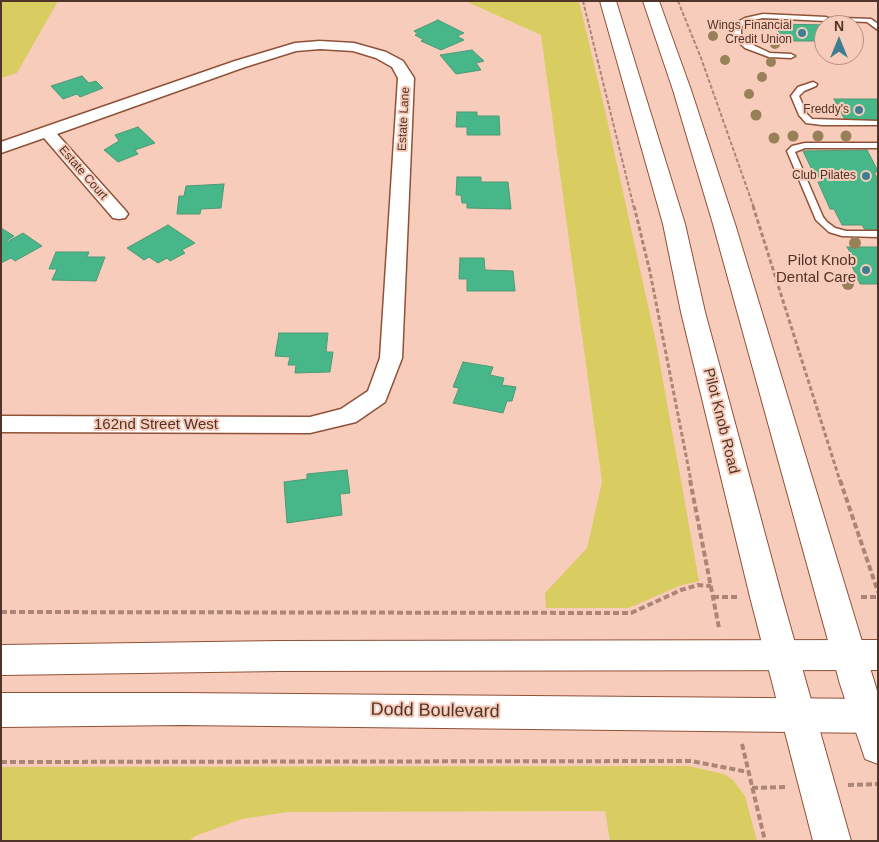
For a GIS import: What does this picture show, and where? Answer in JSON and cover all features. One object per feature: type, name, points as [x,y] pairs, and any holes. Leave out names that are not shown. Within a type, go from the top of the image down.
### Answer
[{"type":"main road","name":"Pilot Knob Road","points":[[608,1],[674,224],[693,312],[781,655],[832,841]]},
{"type":"main road","points":[[651,1],[863,655],[874,726]]},
{"type":"main road","points":[[661,1],[664,39]]},
{"type":"main road","points":[[1,660],[289,656],[863,655]]},
{"type":"main road","name":"Dodd Boulevard","points":[[1,710],[182,709],[798,715],[874,726]]},
{"type":"street","name":"Estate Lane","points":[[1,148],[240,64],[295,47],[320,45],[354,47],[381,55],[398,64],[406,78],[392,358],[377,396],[348,416],[310,425]]},
{"type":"street","name":"Estate Court","points":[[47,132],[118,214]]},
{"type":"street","name":"162nd Street West","points":[[1,424],[310,425]]},
{"type":"lane","points":[[791,56],[769,54],[748,46],[737,37],[737,26],[747,19],[763,16],[814,18]]},
{"type":"lane","points":[[864,20],[869,20],[878,28]]},
{"type":"lane","points":[[812,84],[801,89],[795,96],[804,116],[809,121],[822,123],[878,123]]},
{"type":"lane","points":[[878,146],[805,145],[791,151],[819,218],[824,224],[832,230],[845,234],[878,234]]},
{"type":"path","points":[[583,1],[650,272],[724,655]]},
{"type":"path","points":[[678,1],[701,58],[762,231],[820,421],[878,592]]},
{"type":"path","points":[[1,612],[631,614],[681,590],[698,585],[710,586]]},
{"type":"path","points":[[736,714],[765,841]]},
{"type":"path","points":[[1,762],[691,761],[748,772]]},
{"type":"shaded area","points":[[1,1],[58,1],[17,73],[1,78]]},
{"type":"shaded area","points":[[465,1],[578,1],[580,5],[656,342],[699,581],[679,586],[629,608],[546,608],[545,593],[587,548],[602,482],[541,35]]},
{"type":"shaded area","points":[[688,766],[724,774],[733,780],[745,796],[757,841],[610,841],[605,811],[287,812],[242,819],[195,836],[189,841],[1,841],[1,767]]},
{"type":"building","points":[[438,20],[464,33],[457,36],[464,40],[441,50],[421,41],[424,40],[415,35],[418,34],[414,31]]},
{"type":"building","name":"Wings Financial Credit Union","points":[[775,24],[814,25],[814,41],[783,41]]},
{"type":"building","points":[[472,50],[484,61],[476,63],[481,70],[456,74],[440,55]]},
{"type":"building","points":[[82,76],[89,83],[96,81],[103,88],[80,97],[77,94],[63,99],[51,86]]},
{"type":"building","name":"Freddy's","points":[[834,99],[878,99],[878,120],[845,120]]},
{"type":"building","points":[[457,112],[477,112],[477,116],[499,116],[500,135],[467,135],[467,127],[456,127]]},
{"type":"building","points":[[138,127],[155,143],[135,150],[138,154],[118,162],[104,150],[119,141],[115,135]]},
{"type":"building","points":[[867,150],[878,171],[874,172],[878,179],[878,231],[865,230],[862,225],[842,225],[834,209],[830,209],[818,182],[822,182],[816,172],[813,172],[803,151]]},
{"type":"building","points":[[457,177],[481,177],[481,182],[508,182],[511,209],[467,208],[467,203],[462,203],[461,195],[456,195]]},
{"type":"building","points":[[224,184],[221,208],[201,209],[200,214],[177,214],[179,196],[184,196],[186,186]]},
{"type":"building","points":[[168,225],[195,243],[182,250],[185,253],[170,261],[167,258],[158,263],[149,257],[144,260],[127,248]]},
{"type":"building","points":[[1,228],[14,236],[7,242],[23,233],[42,246],[15,261],[11,258],[1,263]]},
{"type":"building","name":"Pilot Knob Dental Care","points":[[847,247],[878,247],[878,284],[860,284],[847,255],[852,255]]},
{"type":"building","points":[[56,252],[89,252],[87,257],[105,257],[96,281],[52,280],[57,269],[49,269]]},
{"type":"building","points":[[460,258],[484,258],[485,270],[513,271],[515,291],[467,291],[467,279],[459,279]]},
{"type":"building","points":[[279,333],[328,333],[326,352],[333,352],[330,372],[295,373],[296,365],[288,365],[290,357],[275,356]]},
{"type":"building","points":[[463,362],[493,367],[490,375],[504,378],[502,385],[516,387],[512,401],[507,401],[503,413],[453,403],[459,388],[453,387]]},
{"type":"building","points":[[347,470],[350,493],[340,494],[342,515],[287,523],[284,482],[307,479],[307,474]]},
{"type":"place","name":"Wings Financial Credit Union","points":[[802,33]]},
{"type":"place","name":"Freddy's","points":[[859,110]]},
{"type":"place","name":"Club Pilates","points":[[866,176]]},
{"type":"place","name":"Pilot Knob Dental Care","points":[[866,270]]}]
